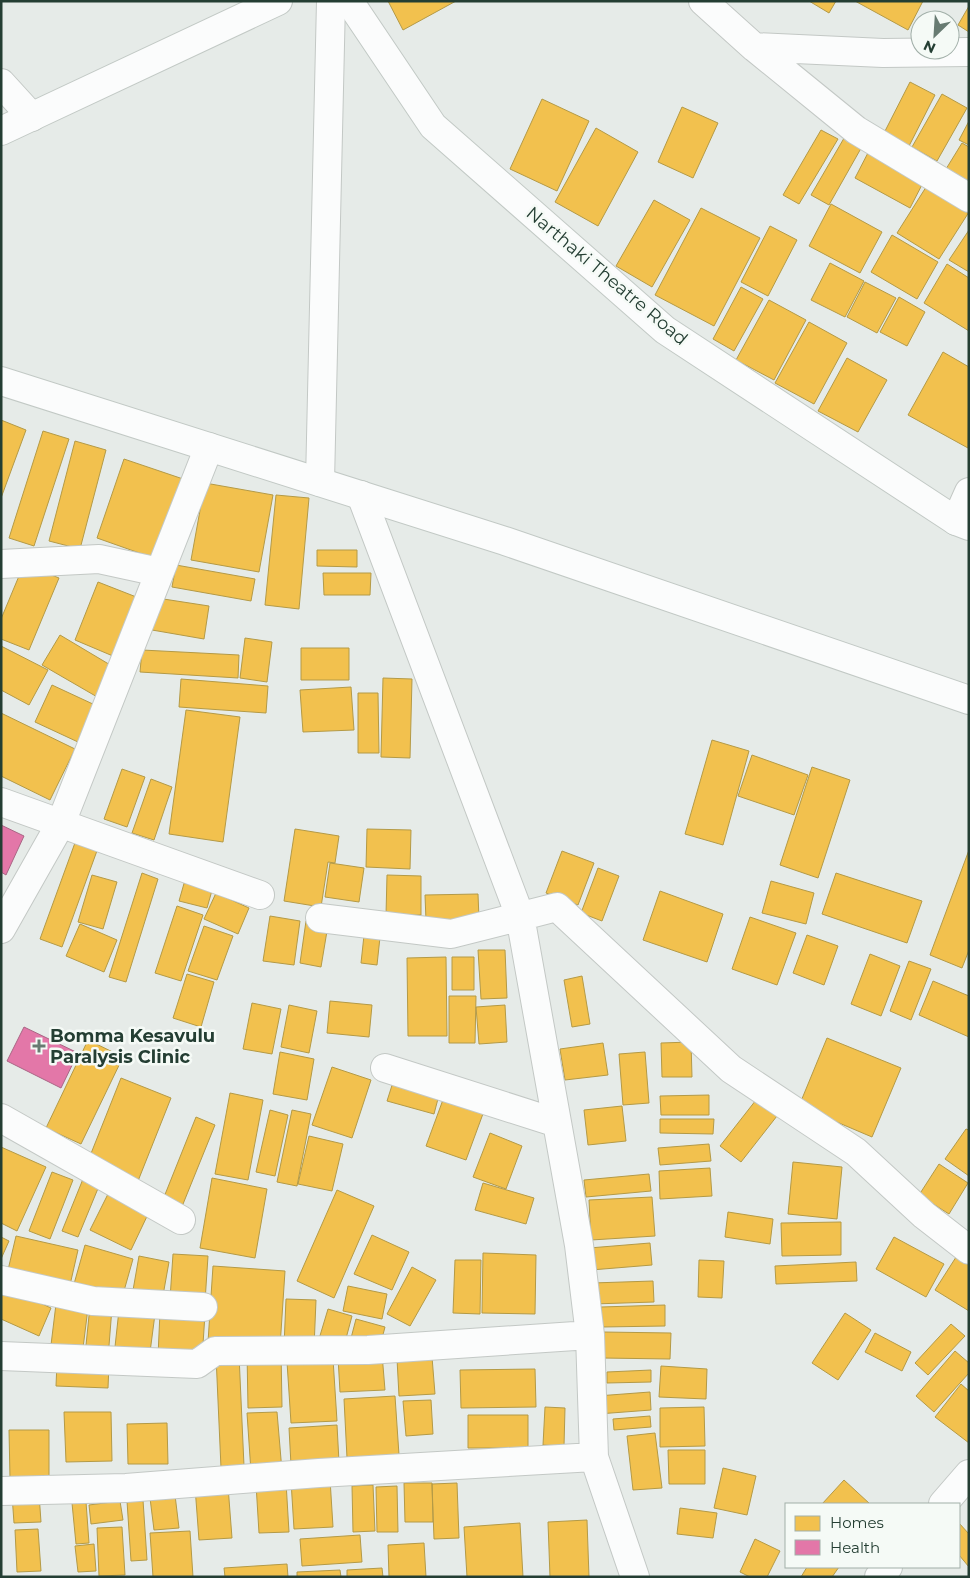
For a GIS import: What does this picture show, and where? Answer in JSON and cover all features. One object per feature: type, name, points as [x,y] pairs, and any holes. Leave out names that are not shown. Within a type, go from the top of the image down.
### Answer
[{"type":"street","points":[[1,131],[278,1]]},
{"type":"street","points":[[320,482],[332,1]]},
{"type":"street","name":"Narthaki Theatre Road","points":[[349,1],[433,126],[665,330],[962,524]]},
{"type":"street","points":[[703,1],[754,47],[856,130],[969,198]]},
{"type":"street","points":[[754,47],[883,53],[969,52]]},
{"type":"street","points":[[1,83],[32,116]]},
{"type":"street","points":[[1,381],[505,541],[969,700]]},
{"type":"street","points":[[1,929],[61,823],[209,447]]},
{"type":"street","points":[[962,524],[969,492]]},
{"type":"street","points":[[361,495],[520,916],[579,1244],[590,1335],[594,1457],[635,1577]]},
{"type":"street","points":[[1,564],[99,559],[159,572]]},
{"type":"street","points":[[1,802],[260,894]]},
{"type":"street","points":[[320,918],[452,934],[557,907],[731,1070],[856,1152],[924,1215],[969,1250]]},
{"type":"street","points":[[385,1068],[557,1122]]},
{"type":"street","points":[[1,1118],[181,1220]]},
{"type":"street","points":[[1,1280],[93,1301],[203,1307]]},
{"type":"street","points":[[1,1356],[197,1364],[215,1351],[368,1350],[590,1335]]},
{"type":"street","points":[[1,1491],[126,1488],[319,1473],[594,1457]]},
{"type":"street","points":[[944,1503],[969,1474]]},
{"type":"building: Homes","points":[[388,1],[456,1],[403,30]]},
{"type":"building: Homes","points":[[809,1],[836,1],[829,13]]},
{"type":"building: Homes","points":[[855,1],[923,1],[918,10],[910,10],[910,26],[908,30]]},
{"type":"building: Homes","points":[[969,6],[969,32],[960,26],[960,22]]},
{"type":"building: Homes","points":[[910,82],[935,95],[908,148],[883,135]]},
{"type":"building: Homes","points":[[942,94],[967,108],[937,161],[912,147]]},
{"type":"building: Homes","points":[[542,99],[589,121],[557,191],[510,169]]},
{"type":"building: Homes","points":[[682,107],[718,123],[693,178],[658,162]]},
{"type":"building: Homes","points":[[969,121],[969,145],[959,140]]},
{"type":"building: Homes","points":[[596,128],[638,152],[598,226],[555,202]]},
{"type":"building: Homes","points":[[821,130],[838,139],[799,204],[783,195]]},
{"type":"building: Homes","points":[[847,133],[864,143],[829,205],[811,195]]},
{"type":"building: Homes","points":[[962,143],[969,147],[969,182],[946,169]]},
{"type":"building: Homes","points":[[871,147],[926,177],[910,208],[855,178]]},
{"type":"building: Homes","points":[[928,184],[969,212],[939,259],[897,233]]},
{"type":"building: Homes","points":[[654,200],[690,220],[652,287],[616,266]]},
{"type":"building: Homes","points":[[831,204],[882,232],[860,273],[809,246]]},
{"type":"building: Homes","points":[[701,208],[760,238],[714,326],[655,295]]},
{"type":"building: Homes","points":[[770,226],[797,240],[768,296],[741,282]]},
{"type":"building: Homes","points":[[969,230],[969,272],[949,260]]},
{"type":"building: Homes","points":[[892,235],[938,262],[917,299],[871,272]]},
{"type":"building: Homes","points":[[830,263],[864,281],[845,317],[811,300]]},
{"type":"building: Homes","points":[[947,264],[969,278],[969,331],[924,303]]},
{"type":"building: Homes","points":[[865,282],[896,298],[877,333],[847,317]]},
{"type":"building: Homes","points":[[741,287],[763,299],[734,351],[713,339]]},
{"type":"building: Homes","points":[[899,297],[925,312],[907,346],[880,332]]},
{"type":"building: Homes","points":[[769,300],[806,320],[774,380],[736,360]]},
{"type":"building: Homes","points":[[809,322],[847,343],[814,404],[775,383]]},
{"type":"building: Homes","points":[[943,352],[969,367],[968,448],[908,415]]},
{"type":"building: Homes","points":[[847,358],[887,380],[858,432],[818,411]]},
{"type":"building: Homes","points":[[1,420],[26,430],[1,498]]},
{"type":"building: Homes","points":[[43,431],[69,439],[34,546],[9,538]]},
{"type":"building: Homes","points":[[75,441],[106,450],[80,549],[49,541]]},
{"type":"building: Homes","points":[[124,459],[189,481],[162,561],[97,538]]},
{"type":"building: Homes","points":[[205,483],[273,495],[259,572],[191,560]]},
{"type":"building: Homes","points":[[276,495],[309,498],[299,609],[265,605]]},
{"type":"building: Homes","points":[[317,550],[357,550],[357,567],[317,566]]},
{"type":"building: Homes","points":[[24,564],[59,578],[29,650],[1,639],[1,619]]},
{"type":"building: Homes","points":[[176,565],[255,579],[251,601],[172,587]]},
{"type":"building: Homes","points":[[323,573],[371,573],[370,595],[324,595]]},
{"type":"building: Homes","points":[[98,582],[144,600],[120,659],[75,640]]},
{"type":"building: Homes","points":[[157,598],[209,606],[204,639],[152,630]]},
{"type":"building: Homes","points":[[60,635],[117,669],[99,698],[42,665]]},
{"type":"building: Homes","points":[[245,638],[272,642],[267,682],[240,678]]},
{"type":"building: Homes","points":[[1,646],[48,670],[29,705],[1,690]]},
{"type":"building: Homes","points":[[301,648],[349,648],[349,680],[301,680]]},
{"type":"building: Homes","points":[[142,650],[239,655],[238,678],[140,672]]},
{"type":"building: Homes","points":[[383,678],[412,679],[410,758],[381,757]]},
{"type":"building: Homes","points":[[181,679],[268,686],[266,713],[179,707]]},
{"type":"building: Homes","points":[[52,685],[95,705],[78,742],[35,722]]},
{"type":"building: Homes","points":[[351,687],[354,730],[303,732],[300,690]]},
{"type":"building: Homes","points":[[358,693],[378,693],[379,753],[358,753]]},
{"type":"building: Homes","points":[[186,710],[240,717],[223,842],[169,834]]},
{"type":"building: Homes","points":[[1,713],[75,749],[50,800],[1,776]]},
{"type":"building: Homes","points":[[712,740],[749,751],[723,845],[685,834]]},
{"type":"building: Homes","points":[[752,755],[808,775],[794,815],[738,796]]},
{"type":"building: Homes","points":[[812,767],[850,780],[818,878],[780,865]]},
{"type":"building: Homes","points":[[122,769],[145,777],[127,827],[104,819]]},
{"type":"building: Homes","points":[[151,779],[172,787],[154,840],[132,833]]},
{"type":"building: Homes","points":[[295,829],[339,836],[335,863],[328,862],[321,907],[284,901]]},
{"type":"building: Homes","points":[[367,829],[411,830],[410,869],[366,867]]},
{"type":"building: Homes","points":[[76,840],[98,848],[62,947],[40,939]]},
{"type":"building: Homes","points":[[969,850],[969,950],[962,968],[930,955]]},
{"type":"building: Homes","points":[[562,851],[594,863],[578,905],[546,893]]},
{"type":"building: Homes","points":[[330,863],[364,868],[359,902],[325,897]]},
{"type":"building: Homes","points":[[598,868],[619,876],[602,921],[581,913]]},
{"type":"building: Homes","points":[[142,873],[158,879],[126,982],[109,977]]},
{"type":"building: Homes","points":[[836,873],[922,901],[907,943],[822,914]]},
{"type":"building: Homes","points":[[92,875],[117,882],[103,929],[78,922]]},
{"type":"building: Homes","points":[[387,875],[421,876],[421,915],[386,915]]},
{"type":"building: Homes","points":[[185,880],[213,887],[207,908],[179,901]]},
{"type":"building: Homes","points":[[771,881],[814,893],[806,924],[762,913]]},
{"type":"building: Homes","points":[[660,891],[723,914],[707,962],[643,940]]},
{"type":"building: Homes","points":[[216,893],[249,908],[238,934],[204,919]]},
{"type":"building: Homes","points":[[478,894],[479,919],[426,921],[425,895]]},
{"type":"building: Homes","points":[[177,906],[203,915],[181,981],[155,973]]},
{"type":"building: Homes","points":[[270,916],[300,921],[294,965],[263,961]]},
{"type":"building: Homes","points":[[750,917],[796,933],[777,985],[732,969]]},
{"type":"building: Homes","points":[[306,921],[328,925],[321,967],[300,963]]},
{"type":"building: Homes","points":[[80,924],[117,940],[104,972],[66,956]]},
{"type":"building: Homes","points":[[204,926],[233,936],[217,980],[188,971]]},
{"type":"building: Homes","points":[[365,926],[381,928],[377,965],[361,963]]},
{"type":"building: Homes","points":[[807,935],[838,946],[824,985],[793,973]]},
{"type":"building: Homes","points":[[478,950],[505,950],[507,998],[481,999]]},
{"type":"building: Homes","points":[[870,954],[900,966],[881,1016],[851,1004]]},
{"type":"building: Homes","points":[[446,957],[447,1036],[408,1036],[407,958]]},
{"type":"building: Homes","points":[[452,957],[474,957],[474,990],[452,990]]},
{"type":"building: Homes","points":[[909,961],[931,969],[911,1020],[890,1011]]},
{"type":"building: Homes","points":[[187,974],[214,982],[201,1027],[173,1018]]},
{"type":"building: Homes","points":[[582,976],[590,1024],[572,1027],[564,980]]},
{"type":"building: Homes","points":[[933,981],[969,996],[969,1037],[919,1015]]},
{"type":"building: Homes","points":[[449,996],[476,996],[475,1043],[449,1043]]},
{"type":"building: Homes","points":[[330,1001],[372,1005],[369,1037],[327,1033]]},
{"type":"building: Homes","points":[[252,1003],[281,1009],[272,1054],[243,1049]]},
{"type":"building: Homes","points":[[289,1005],[317,1011],[309,1053],[281,1047]]},
{"type":"building: Homes","points":[[505,1005],[507,1042],[479,1044],[476,1007]]},
{"type":"building: Homes","points":[[827,1038],[901,1068],[872,1137],[799,1106]]},
{"type":"building: Homes","points":[[88,1040],[123,1057],[81,1144],[46,1128]]},
{"type":"building: Homes","points":[[691,1042],[692,1077],[662,1077],[661,1043]]},
{"type":"building: Homes","points":[[603,1043],[608,1075],[565,1080],[560,1049]]},
{"type":"building: Homes","points":[[280,1052],[314,1059],[307,1100],[273,1094]]},
{"type":"building: Homes","points":[[645,1052],[649,1103],[623,1105],[619,1054]]},
{"type":"building: Homes","points":[[332,1067],[371,1080],[352,1138],[312,1125]]},
{"type":"building: Homes","points":[[121,1078],[171,1098],[138,1181],[88,1161]]},
{"type":"building: Homes","points":[[394,1079],[440,1091],[434,1114],[387,1101]]},
{"type":"building: Homes","points":[[230,1093],[263,1100],[248,1180],[215,1174]]},
{"type":"building: Homes","points":[[709,1095],[709,1115],[661,1115],[660,1096]]},
{"type":"building: Homes","points":[[444,1097],[484,1111],[466,1160],[426,1146]]},
{"type":"building: Homes","points":[[756,1100],[777,1116],[741,1162],[720,1146]]},
{"type":"building: Homes","points":[[622,1106],[626,1141],[588,1145],[584,1110]]},
{"type":"building: Homes","points":[[270,1110],[288,1115],[275,1176],[256,1172]]},
{"type":"building: Homes","points":[[292,1110],[311,1114],[297,1186],[277,1182]]},
{"type":"building: Homes","points":[[196,1117],[215,1125],[181,1209],[162,1202]]},
{"type":"building: Homes","points":[[660,1119],[714,1119],[713,1134],[660,1133]]},
{"type":"building: Homes","points":[[966,1129],[969,1130],[969,1176],[945,1159]]},
{"type":"building: Homes","points":[[490,1133],[522,1146],[506,1189],[473,1177]]},
{"type":"building: Homes","points":[[309,1136],[343,1144],[332,1191],[298,1184]]},
{"type":"building: Homes","points":[[709,1144],[711,1161],[660,1165],[658,1148]]},
{"type":"building: Homes","points":[[1,1147],[46,1167],[17,1231],[1,1223]]},
{"type":"building: Homes","points":[[793,1162],[842,1167],[837,1219],[788,1214]]},
{"type":"building: Homes","points":[[939,1164],[968,1183],[949,1214],[919,1195]]},
{"type":"building: Homes","points":[[710,1168],[712,1196],[660,1199],[659,1171]]},
{"type":"building: Homes","points":[[52,1172],[73,1180],[50,1239],[29,1231]]},
{"type":"building: Homes","points":[[649,1174],[651,1191],[586,1197],[584,1180]]},
{"type":"building: Homes","points":[[212,1178],[267,1189],[255,1258],[200,1248]]},
{"type":"building: Homes","points":[[83,1179],[99,1186],[78,1237],[62,1231]]},
{"type":"building: Homes","points":[[483,1183],[534,1198],[526,1224],[475,1210]]},
{"type":"building: Homes","points":[[110,1190],[150,1210],[131,1250],[90,1230]]},
{"type":"building: Homes","points":[[337,1190],[374,1206],[334,1298],[297,1281]]},
{"type":"building: Homes","points":[[652,1197],[655,1236],[591,1240],[589,1200]]},
{"type":"building: Homes","points":[[728,1212],[773,1219],[770,1244],[725,1237]]},
{"type":"building: Homes","points":[[841,1222],[841,1255],[782,1256],[781,1223]]},
{"type":"building: Homes","points":[[372,1235],[409,1252],[392,1290],[354,1274]]},
{"type":"building: Homes","points":[[16,1236],[78,1250],[70,1285],[8,1270]]},
{"type":"building: Homes","points":[[1,1237],[9,1241],[1,1259]]},
{"type":"building: Homes","points":[[894,1237],[944,1264],[926,1297],[876,1269]]},
{"type":"building: Homes","points":[[650,1243],[652,1265],[591,1270],[589,1248]]},
{"type":"building: Homes","points":[[85,1245],[133,1259],[122,1298],[74,1284]]},
{"type":"building: Homes","points":[[483,1253],[536,1255],[535,1314],[482,1313]]},
{"type":"building: Homes","points":[[173,1254],[208,1256],[205,1302],[170,1299]]},
{"type":"building: Homes","points":[[958,1254],[969,1261],[969,1311],[935,1290]]},
{"type":"building: Homes","points":[[139,1256],[169,1262],[162,1301],[132,1296]]},
{"type":"building: Homes","points":[[455,1260],[481,1260],[480,1314],[453,1313]]},
{"type":"building: Homes","points":[[699,1260],[724,1261],[722,1298],[698,1297]]},
{"type":"building: Homes","points":[[856,1262],[857,1281],[776,1284],[775,1266]]},
{"type":"building: Homes","points":[[213,1266],[285,1271],[280,1347],[208,1342]]},
{"type":"building: Homes","points":[[412,1267],[436,1280],[410,1326],[387,1314]]},
{"type":"building: Homes","points":[[653,1281],[654,1302],[593,1304],[592,1283]]},
{"type":"building: Homes","points":[[3,1286],[51,1308],[39,1336],[1,1319],[1,1290]]},
{"type":"building: Homes","points":[[348,1286],[387,1294],[382,1319],[343,1311]]},
{"type":"building: Homes","points":[[286,1299],[316,1300],[314,1348],[284,1346]]},
{"type":"building: Homes","points":[[56,1304],[88,1308],[83,1348],[51,1345]]},
{"type":"building: Homes","points":[[665,1305],[665,1326],[602,1327],[601,1307]]},
{"type":"building: Homes","points":[[90,1306],[112,1308],[108,1358],[85,1355]]},
{"type":"building: Homes","points":[[328,1309],[352,1316],[344,1346],[319,1339]]},
{"type":"building: Homes","points":[[119,1310],[155,1314],[149,1360],[114,1356]]},
{"type":"building: Homes","points":[[160,1312],[205,1314],[202,1359],[158,1356]]},
{"type":"building: Homes","points":[[845,1313],[871,1330],[838,1380],[812,1363]]},
{"type":"building: Homes","points":[[356,1319],[385,1327],[379,1350],[350,1342]]},
{"type":"building: Homes","points":[[951,1324],[965,1336],[928,1375],[915,1363]]},
{"type":"building: Homes","points":[[603,1332],[671,1333],[670,1359],[602,1358]]},
{"type":"building: Homes","points":[[875,1333],[911,1352],[902,1371],[865,1352]]},
{"type":"building: Homes","points":[[281,1351],[282,1407],[248,1408],[247,1352]]},
{"type":"building: Homes","points":[[955,1351],[969,1363],[969,1373],[934,1412],[916,1396]]},
{"type":"building: Homes","points":[[382,1354],[385,1390],[340,1392],[338,1357]]},
{"type":"building: Homes","points":[[239,1355],[244,1466],[221,1468],[216,1356]]},
{"type":"building: Homes","points":[[432,1357],[435,1394],[399,1396],[397,1359]]},
{"type":"building: Homes","points":[[333,1359],[337,1421],[291,1423],[287,1362]]},
{"type":"building: Homes","points":[[57,1362],[109,1364],[108,1388],[56,1386]]},
{"type":"building: Homes","points":[[661,1366],[707,1369],[706,1399],[659,1397]]},
{"type":"building: Homes","points":[[535,1369],[536,1407],[461,1408],[460,1370]]},
{"type":"building: Homes","points":[[651,1370],[651,1382],[607,1383],[607,1372]]},
{"type":"building: Homes","points":[[961,1384],[969,1391],[969,1443],[935,1417]]},
{"type":"building: Homes","points":[[650,1392],[651,1410],[598,1414],[597,1396]]},
{"type":"building: Homes","points":[[395,1396],[399,1455],[347,1458],[344,1399]]},
{"type":"building: Homes","points":[[431,1400],[433,1434],[406,1436],[403,1401]]},
{"type":"building: Homes","points":[[545,1407],[565,1408],[564,1446],[543,1445]]},
{"type":"building: Homes","points":[[704,1407],[705,1446],[660,1447],[660,1408]]},
{"type":"building: Homes","points":[[64,1412],[111,1412],[112,1461],[66,1462]]},
{"type":"building: Homes","points":[[277,1412],[282,1471],[251,1472],[247,1413]]},
{"type":"building: Homes","points":[[468,1415],[528,1415],[528,1448],[468,1448]]},
{"type":"building: Homes","points":[[650,1416],[651,1427],[614,1430],[613,1419]]},
{"type":"building: Homes","points":[[167,1423],[168,1464],[128,1464],[127,1424]]},
{"type":"building: Homes","points":[[337,1425],[339,1462],[291,1465],[289,1428]]},
{"type":"building: Homes","points":[[9,1430],[49,1430],[49,1478],[10,1478]]},
{"type":"building: Homes","points":[[655,1433],[662,1488],[633,1490],[627,1436]]},
{"type":"building: Homes","points":[[668,1450],[705,1450],[705,1484],[669,1484]]},
{"type":"building: Homes","points":[[723,1468],[756,1476],[747,1515],[714,1508]]},
{"type":"building: Homes","points":[[330,1479],[333,1527],[294,1529],[291,1481]]},
{"type":"building: Homes","points":[[844,1480],[869,1503],[823,1503]]},
{"type":"building: Homes","points":[[286,1482],[289,1532],[259,1533],[256,1484]]},
{"type":"building: Homes","points":[[404,1483],[432,1483],[433,1522],[405,1522]]},
{"type":"building: Homes","points":[[457,1483],[459,1538],[434,1539],[432,1484]]},
{"type":"building: Homes","points":[[373,1485],[375,1531],[353,1532],[352,1486]]},
{"type":"building: Homes","points":[[228,1486],[232,1538],[199,1540],[195,1487]]},
{"type":"building: Homes","points":[[397,1486],[398,1532],[377,1532],[376,1487]]},
{"type":"building: Homes","points":[[39,1494],[41,1522],[14,1523],[12,1495]]},
{"type":"building: Homes","points":[[175,1495],[179,1528],[154,1530],[150,1498]]},
{"type":"building: Homes","points":[[143,1500],[147,1560],[131,1561],[127,1501]]},
{"type":"building: Homes","points":[[120,1501],[123,1520],[91,1524],[89,1505]]},
{"type":"building: Homes","points":[[86,1502],[89,1543],[76,1544],[72,1503]]},
{"type":"building: Homes","points":[[680,1508],[717,1513],[713,1538],[677,1534]]},
{"type":"building: Homes","points":[[587,1520],[589,1577],[550,1577],[548,1522]]},
{"type":"building: Homes","points":[[520,1523],[523,1577],[467,1577],[464,1527]]},
{"type":"building: Homes","points":[[960,1524],[969,1534],[969,1567],[960,1556]]},
{"type":"building: Homes","points":[[122,1527],[125,1575],[99,1576],[97,1528]]},
{"type":"building: Homes","points":[[38,1529],[41,1571],[17,1572],[15,1530]]},
{"type":"building: Homes","points":[[190,1531],[193,1577],[153,1577],[150,1533]]},
{"type":"building: Homes","points":[[360,1535],[362,1562],[302,1566],[300,1539]]},
{"type":"building: Homes","points":[[755,1539],[780,1551],[767,1577],[750,1577],[740,1572]]},
{"type":"building: Homes","points":[[424,1543],[426,1577],[389,1577],[388,1545]]},
{"type":"building: Homes","points":[[94,1544],[96,1571],[78,1572],[75,1546]]},
{"type":"building: Homes","points":[[287,1564],[288,1577],[225,1577],[224,1568]]},
{"type":"building: Homes","points":[[382,1568],[383,1577],[347,1577],[347,1570]]},
{"type":"building: Homes","points":[[806,1568],[838,1568],[832,1577],[801,1577]]},
{"type":"building: Homes","points":[[340,1570],[341,1577],[297,1577],[297,1572]]},
{"type":"building: Health","points":[[1,825],[24,836],[6,875],[1,872]]},
{"type":"building: Health","points":[[24,1027],[78,1053],[61,1088],[7,1061]]},
{"type":"place","name":"Bomma Kesavulu Paralysis Clinic","points":[[39,1046]]}]
